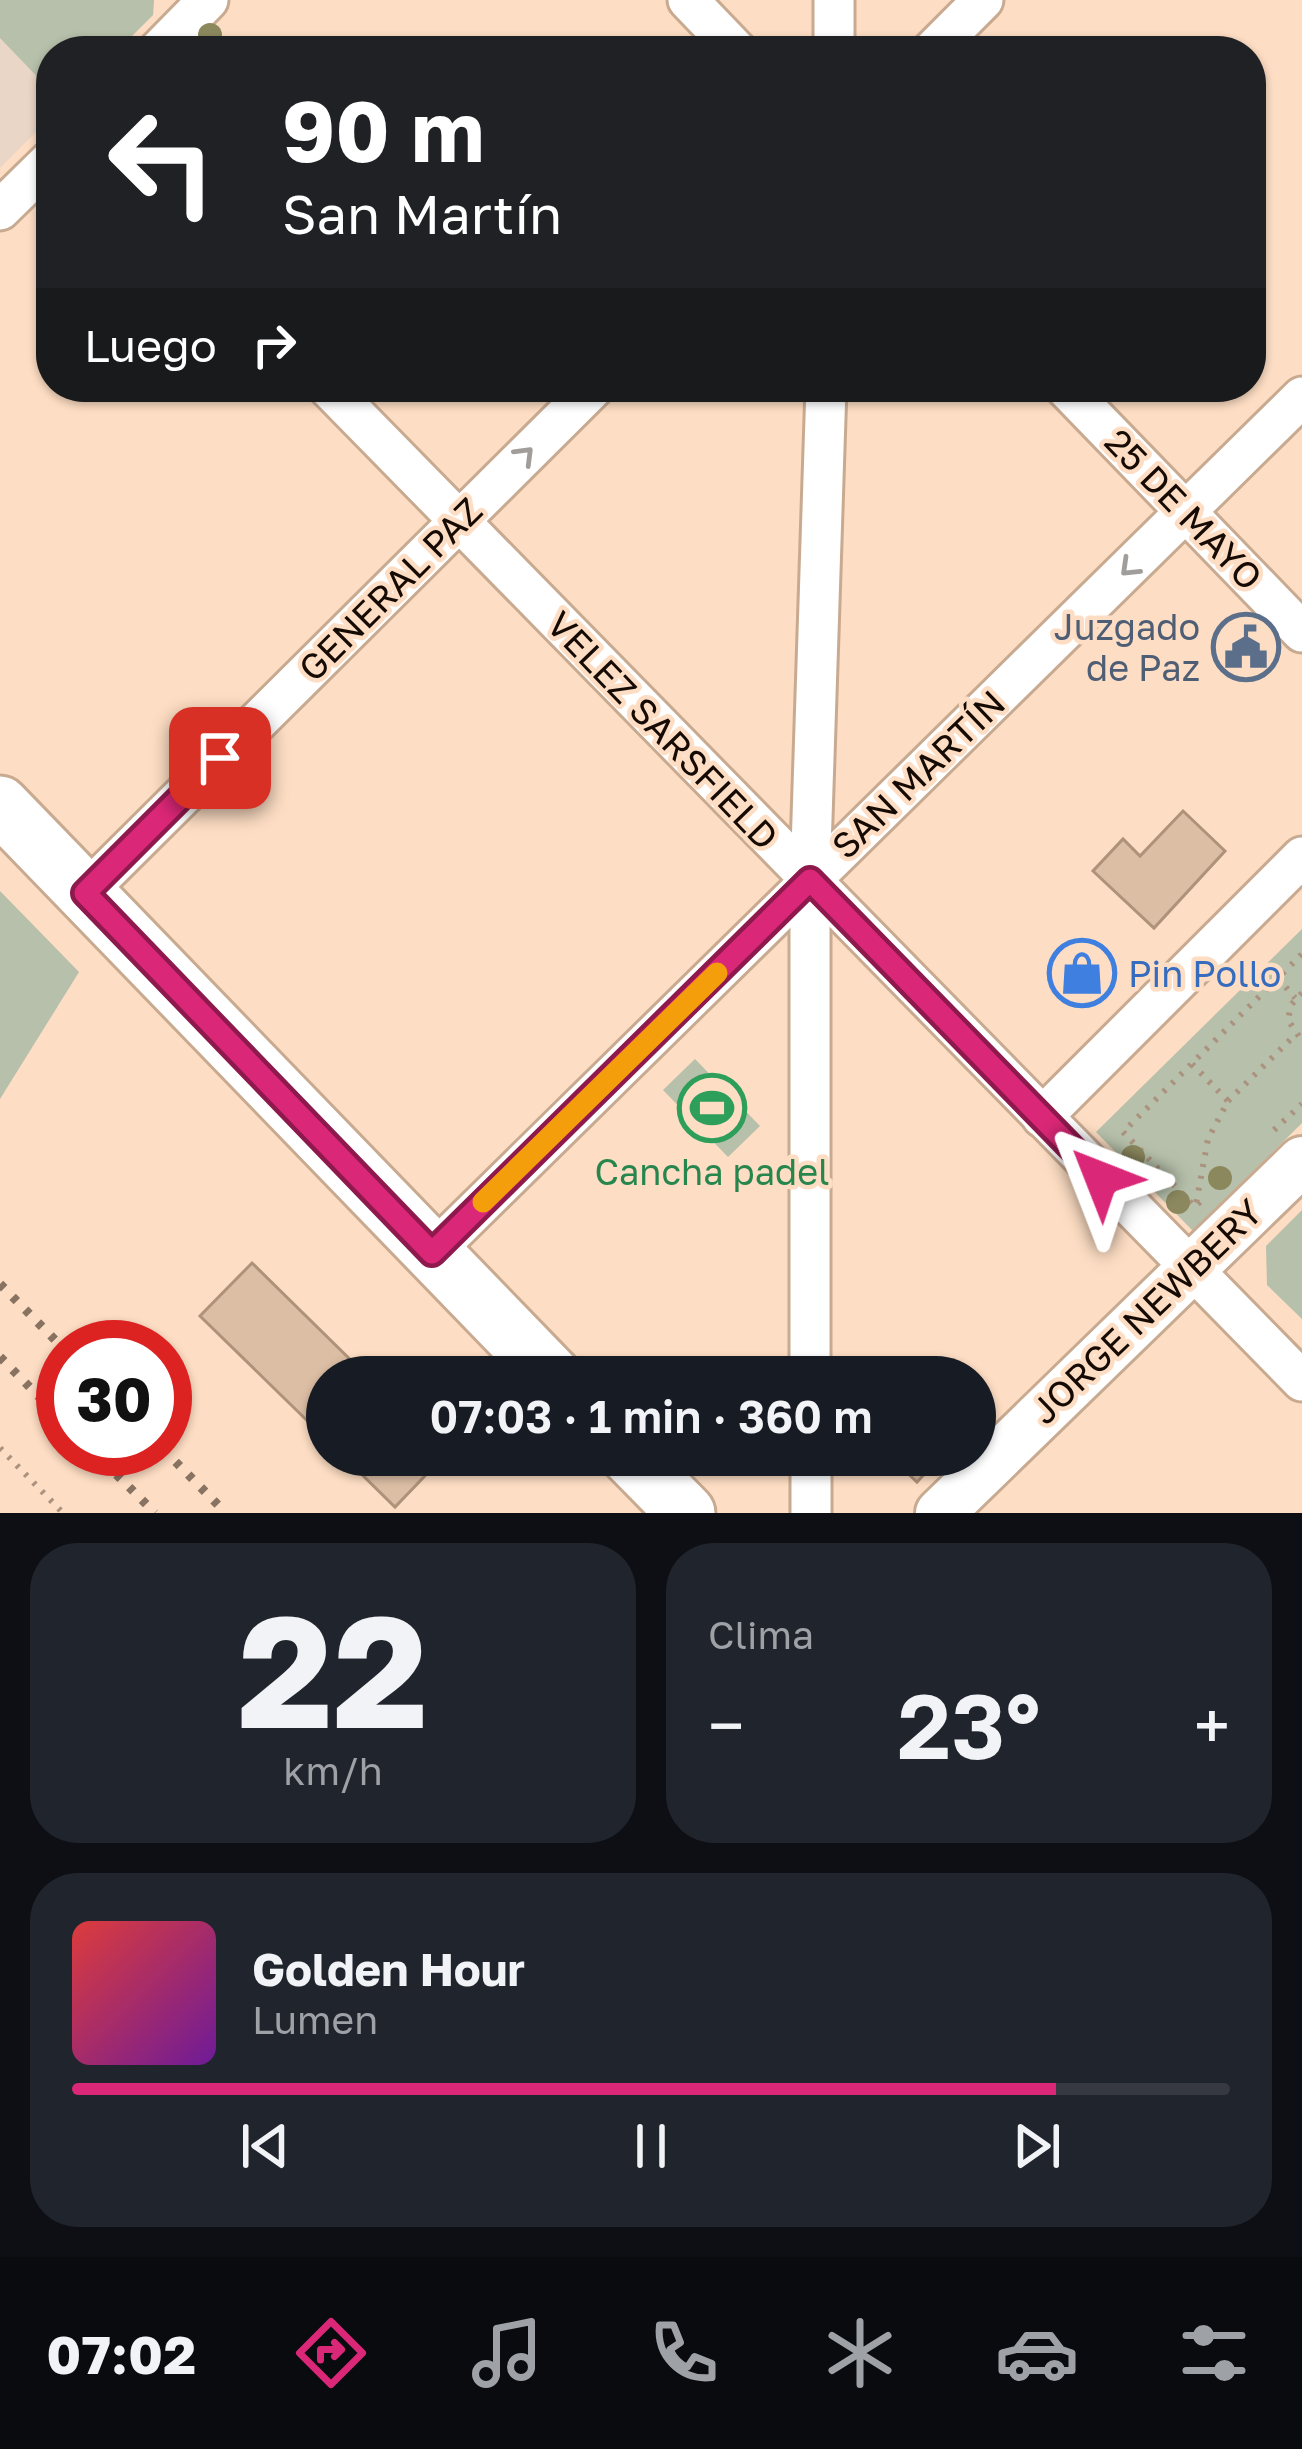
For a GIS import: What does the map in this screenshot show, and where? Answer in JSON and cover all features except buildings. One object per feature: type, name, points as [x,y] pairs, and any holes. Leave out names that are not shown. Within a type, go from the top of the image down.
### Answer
[{"type":"highway","points":[[0,806],[533,1356]]},
{"type":"highway","points":[[650,1476],[686,1513]]},
{"type":"main road","name":"JORGE NEWBERY","points":[[940,1513],[1190,1268],[1287,1147]]},
{"type":"street","points":[[688,0],[723,36]]},
{"type":"street","points":[[834,0],[834,36]]},
{"type":"street","points":[[947,36],[983,0]]},
{"type":"street","points":[[171,36],[202,2]]},
{"type":"street","points":[[0,210],[36,175]]},
{"type":"street","name":"SAN MARTÍN","points":[[432,1253],[1302,397]]},
{"type":"street","name":"VELEZ SARSFIELD","points":[[343,402],[1302,1381]]},
{"type":"street","name":"GENERAL PAZ","points":[[85,893],[579,402]]},
{"type":"street","points":[[811,1356],[810,880],[826,402]]},
{"type":"street","name":"25 DE MAYO","points":[[1080,402],[1302,632]]},
{"type":"street","points":[[1042,1118],[1302,857]]},
{"type":"street","points":[[811,1476],[811,1513]]},
{"type":"path","points":[[1195,1207],[1123,1132],[1302,954]]},
{"type":"path","points":[[1195,1207],[1208,1139],[1228,1101],[1299,1038],[1288,1021],[1299,995],[1278,978]]},
{"type":"path","points":[[1192,1064],[1228,1101]]},
{"type":"path","points":[[1287,1147],[1302,1104]]},
{"type":"path","points":[[1195,1207],[1210,1192]]},
{"type":"path","points":[[0,1448],[63,1513]]},
{"type":"shaded area","points":[[0,0],[154,0],[153,15],[132,36],[36,36],[36,132],[0,168]]},
{"type":"green space","points":[[0,0],[154,0],[153,15],[132,36],[36,36],[36,75],[0,38]]},
{"type":"green space","points":[[0,891],[79,972],[0,1099]]},
{"type":"green space","points":[[1302,929],[1302,1123],[1193,1231],[1096,1132]]},
{"type":"green space","name":"Cancha padel","points":[[695,1059],[760,1126],[728,1157],[663,1090]]},
{"type":"green space","points":[[1302,1210],[1302,1319],[1267,1285],[1266,1246]]},
{"type":"railway","points":[[0,1284],[36,1321]]},
{"type":"railway","points":[[0,1357],[36,1394]]},
{"type":"railway","points":[[118,1476],[155,1513]]},
{"type":"railway","points":[[190,1476],[226,1513]]},
{"type":"slow traffic","points":[[483,1202],[717,973]]},
{"type":"place","name":"Juzgado de Paz","points":[[1246,647]]},
{"type":"place","name":"Pin Pollo","points":[[1082,973]]},
{"type":"place","name":"Cancha padel","points":[[712,1108]]},
{"type":"route","points":[[220,758],[85,893],[432,1253],[810,880],[1101,1178]]}]
